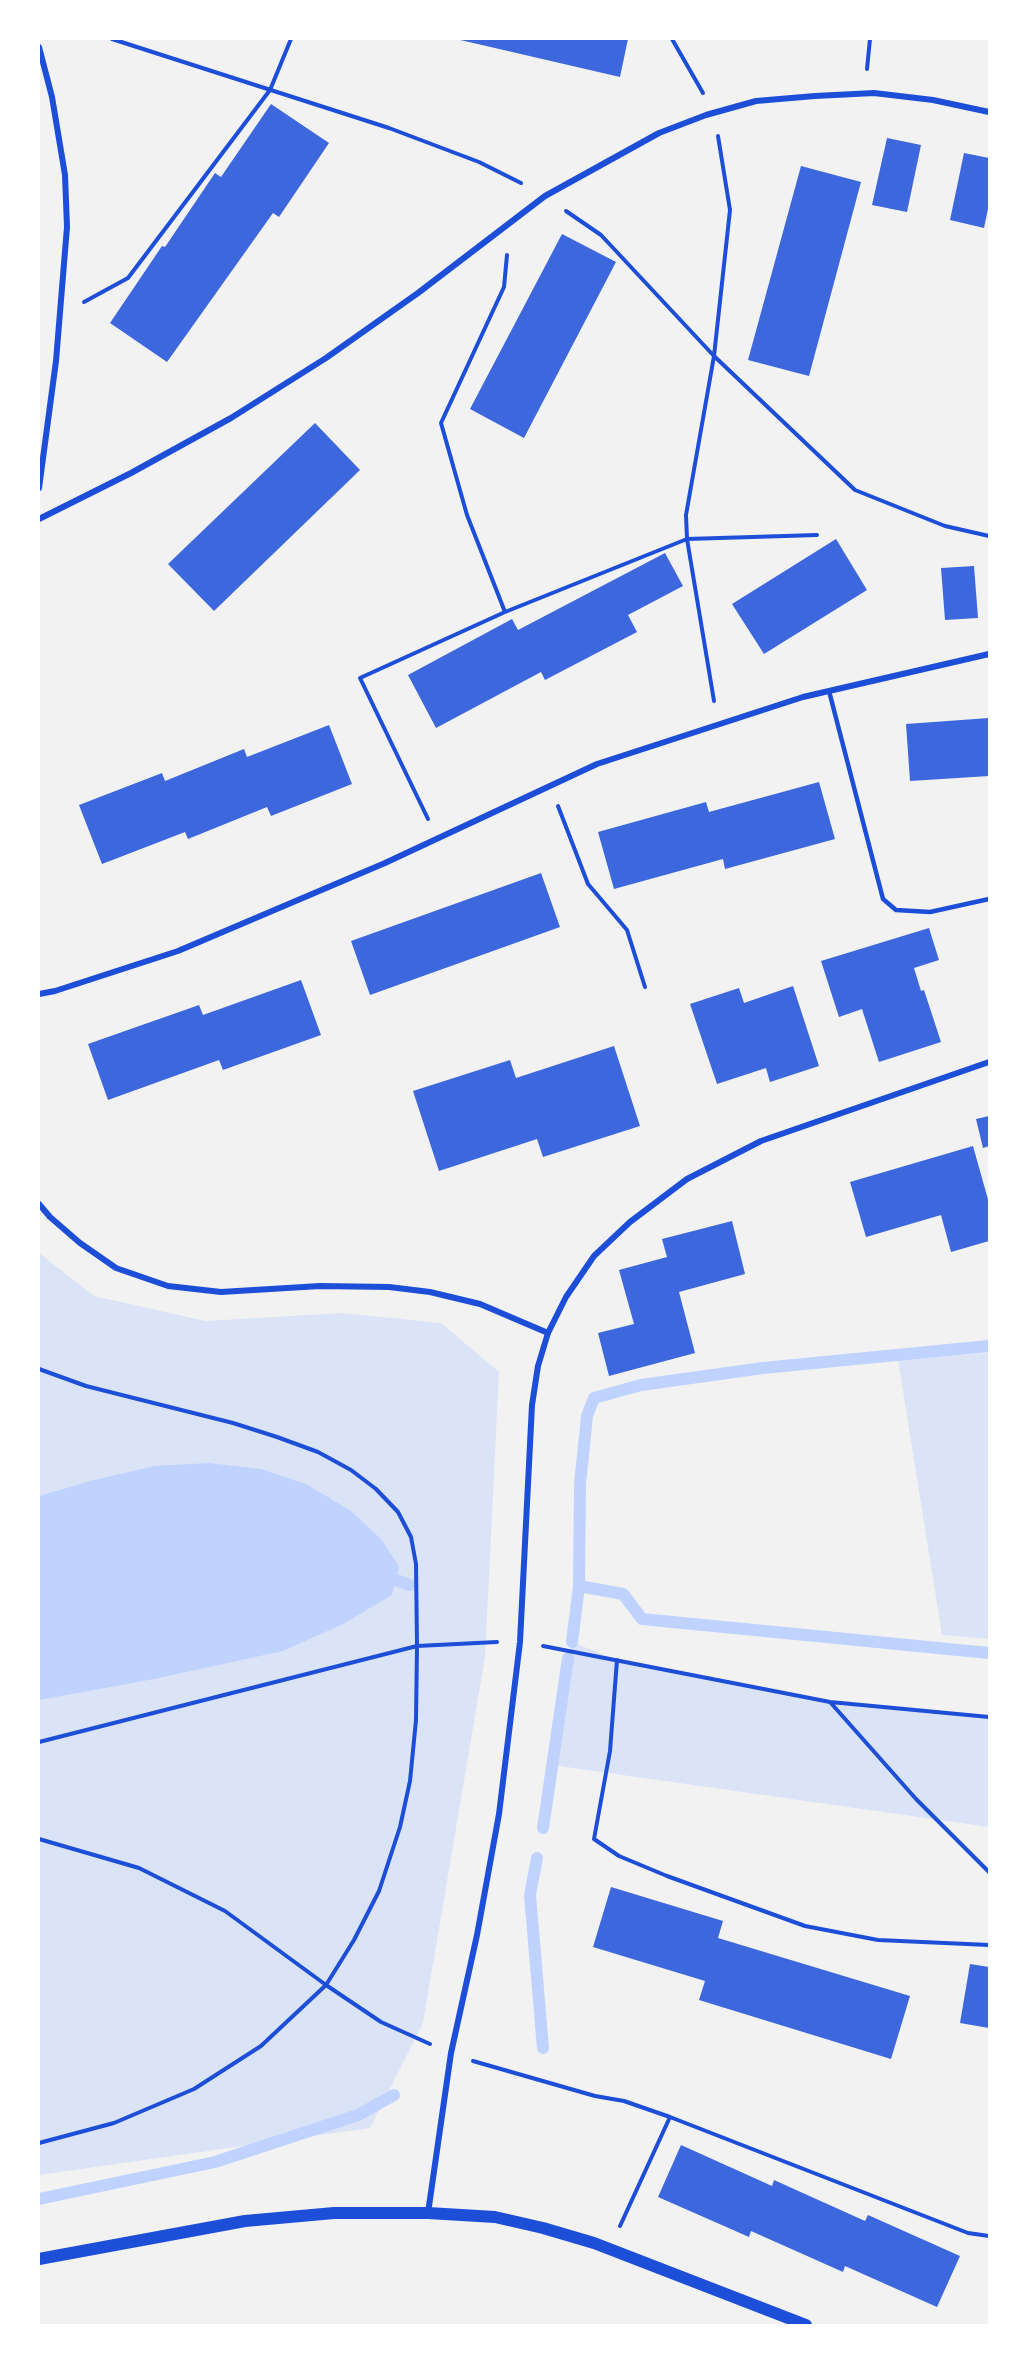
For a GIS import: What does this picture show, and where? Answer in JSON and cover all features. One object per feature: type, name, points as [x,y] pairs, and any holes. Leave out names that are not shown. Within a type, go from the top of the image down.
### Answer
[{"type":"main road","points":[[39,2259],[245,2222],[334,2213],[428,2213],[495,2217],[543,2228],[610,2249],[806,2325]]},
{"type":"street","points":[[39,46],[52,97],[65,176],[67,227],[56,361],[39,488]]},
{"type":"street","points":[[39,519],[131,473],[231,418],[317,364],[418,293],[545,196],[659,133],[756,100],[865,94],[933,100],[989,112]]},
{"type":"street","points":[[39,994],[55,991],[178,951],[385,863],[597,764],[803,697],[989,654]]},
{"type":"street","points":[[428,2213],[451,2053],[477,1935],[499,1815],[520,1642],[532,1405],[538,1366],[548,1333],[566,1297],[594,1256],[630,1222],[687,1179],[761,1141],[989,1062]]},
{"type":"street","points":[[39,1204],[50,1217],[116,1268],[168,1286],[221,1292],[320,1286],[389,1287],[430,1292],[480,1304],[548,1333]]},
{"type":"lane","points":[[829,691],[883,898],[897,910],[930,912],[989,899]]},
{"type":"path","points":[[112,39],[389,128],[479,162],[545,196],[601,235],[714,356],[855,490],[945,526],[989,536]]},
{"type":"path","points":[[60,314],[128,278],[270,90],[291,39]]},
{"type":"path","points":[[672,39],[714,113],[730,210],[714,356],[686,515],[687,539],[717,725]]},
{"type":"path","points":[[865,94],[870,39]]},
{"type":"path","points":[[505,612],[467,515],[441,423],[504,287],[510,222]]},
{"type":"path","points":[[437,838],[360,678],[505,612],[687,539],[817,535]]},
{"type":"path","points":[[550,786],[588,884],[627,930],[645,987]]},
{"type":"path","points":[[39,1369],[86,1386],[277,1437],[318,1452],[351,1470],[376,1489],[398,1512],[411,1537],[416,1564],[417,1646],[416,1720],[410,1781],[400,1827],[379,1891],[354,1940],[326,1986],[261,2046],[195,2089],[114,2123],[39,2143]]},
{"type":"path","points":[[39,1742],[417,1646],[520,1642],[830,1702],[989,1717]]},
{"type":"path","points":[[617,1660],[610,1751],[594,1839],[619,1856],[667,1876],[806,1926],[878,1940],[989,1945]]},
{"type":"path","points":[[830,1702],[916,1799],[989,1872]]},
{"type":"path","points":[[39,1839],[139,1868],[225,1911],[326,1986],[381,2022],[451,2053],[499,2070],[624,2102],[670,2117],[968,2233],[989,2236]]},
{"type":"path","points":[[610,2249],[670,2117]]},
{"type":"shaded area","points":[[39,1253],[94,1296],[206,1321],[342,1313],[441,1323],[499,1372],[485,1657],[423,2023],[370,2128],[39,2175]]},
{"type":"shaded area","points":[[989,1353],[989,1639],[942,1635],[898,1360]]},
{"type":"shaded area","points":[[572,1642],[617,1660],[830,1702],[989,1717],[989,1827],[552,1765]]},
{"type":"water","points":[[209,1463],[261,1469],[306,1484],[351,1511],[382,1540],[399,1567],[392,1595],[343,1624],[283,1651],[154,1679],[39,1700],[39,1496],[155,1466]]},
{"type":"building","points":[[456,39],[628,39],[620,77]]},
{"type":"building","points":[[271,104],[329,143],[279,217],[273,213],[167,362],[110,323],[215,173],[221,177]]},
{"type":"building","points":[[887,138],[921,145],[907,212],[872,205]]},
{"type":"building","points":[[964,153],[989,158],[989,204],[984,228],[950,220]]},
{"type":"building","points":[[801,166],[861,182],[809,376],[748,360]]},
{"type":"building","points":[[562,234],[616,262],[524,438],[470,409]]},
{"type":"building","points":[[315,423],[360,470],[214,611],[168,564]]},
{"type":"building","points":[[836,539],[867,590],[764,654],[732,604]]},
{"type":"building","points":[[665,553],[683,586],[628,615],[637,632],[545,680],[541,672],[436,728],[408,675],[512,619],[518,630]]},
{"type":"building","points":[[974,566],[978,618],[945,620],[941,568]]},
{"type":"building","points":[[989,718],[989,776],[910,781],[906,724]]},
{"type":"building","points":[[329,725],[352,784],[271,816],[267,807],[188,839],[185,832],[102,864],[79,805],[162,773],[165,781],[244,749],[247,757]]},
{"type":"building","points":[[819,782],[835,839],[725,869],[723,859],[614,889],[598,832],[706,802],[709,812]]},
{"type":"building","points":[[541,873],[560,927],[370,995],[351,941]]},
{"type":"building","points":[[929,928],[939,960],[914,968],[921,991],[924,990],[941,1042],[879,1062],[862,1009],[839,1017],[821,961]]},
{"type":"building","points":[[301,980],[321,1035],[223,1070],[219,1060],[108,1100],[88,1044],[199,1005],[203,1015]]},
{"type":"building","points":[[793,986],[819,1066],[770,1082],[766,1068],[717,1084],[690,1004],[739,988],[744,1003]]},
{"type":"building","points":[[614,1046],[640,1126],[543,1157],[537,1139],[439,1171],[413,1091],[510,1060],[516,1078]]},
{"type":"building","points":[[989,1116],[989,1146],[983,1148],[976,1119]]},
{"type":"building","points":[[973,1146],[989,1203],[989,1241],[951,1252],[941,1215],[866,1237],[850,1182]]},
{"type":"building","points":[[732,1221],[745,1274],[679,1292],[695,1353],[609,1376],[598,1333],[634,1324],[619,1270],[667,1257],[662,1239]]},
{"type":"building","points":[[611,1887],[723,1921],[718,1938],[910,1996],[891,2059],[699,2000],[705,1981],[593,1947]]},
{"type":"building","points":[[970,1964],[989,1967],[989,2028],[960,2023]]},
{"type":"building","points":[[681,2145],[772,2186],[774,2180],[865,2221],[868,2215],[960,2256],[937,2307],[845,2266],[843,2272],[751,2231],[749,2237],[658,2197]]},
{"type":"waterway","points":[[572,1642],[579,1586],[580,1484],[587,1416],[594,1398],[641,1385],[763,1368],[989,1346]]},
{"type":"waterway","points":[[381,1581],[396,1580],[410,1585]]},
{"type":"waterway","points":[[579,1586],[623,1594],[642,1619],[989,1653]]},
{"type":"waterway","points":[[543,1828],[568,1658]]},
{"type":"waterway","points":[[537,1858],[530,1895],[543,2048]]},
{"type":"waterway","points":[[39,2199],[215,2162],[358,2115],[394,2095]]}]
